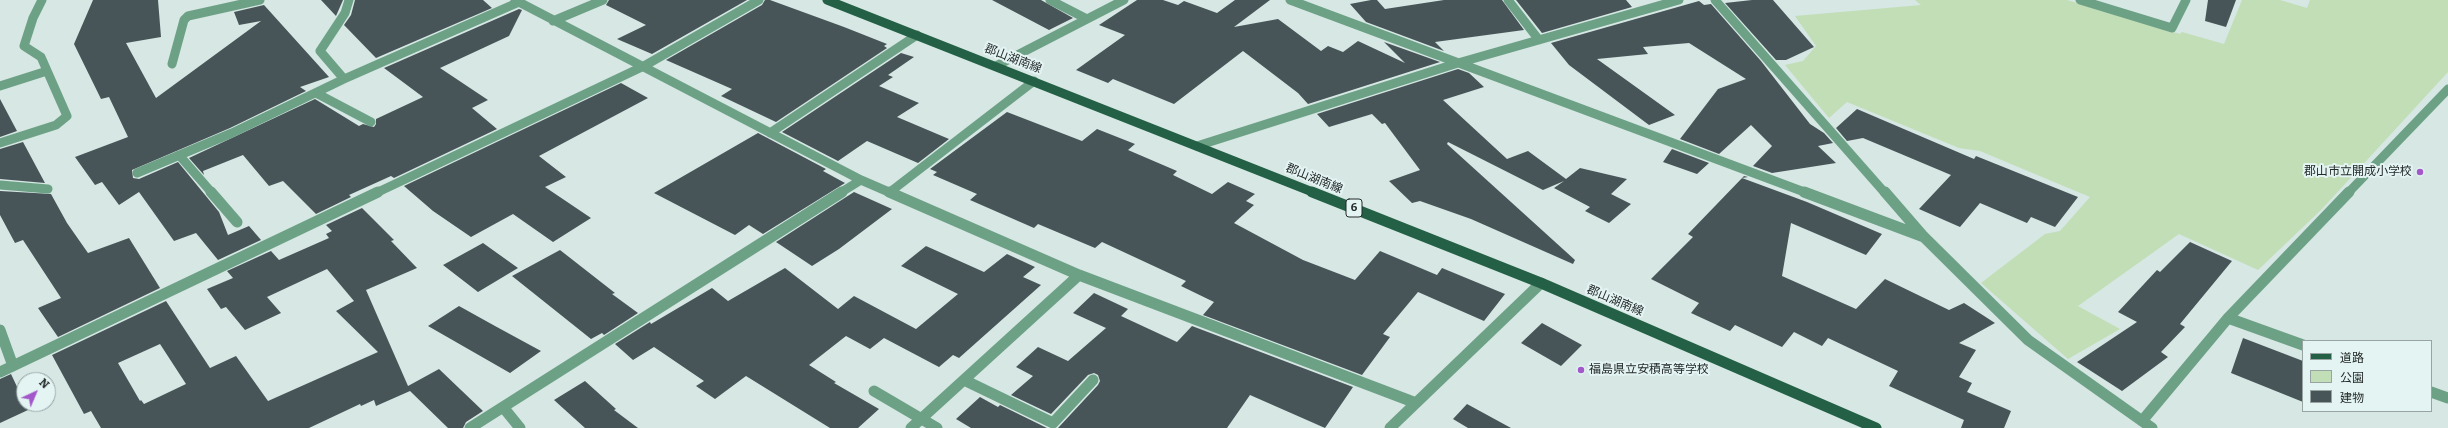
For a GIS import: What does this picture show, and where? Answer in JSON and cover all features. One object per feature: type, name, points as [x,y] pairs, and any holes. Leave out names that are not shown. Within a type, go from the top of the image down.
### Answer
[{"type":"main road","name":"郡山湖南線","points":[[827,0],[1540,283],[1876,428]]},
{"type":"street","points":[[0,143],[56,125],[67,116],[38,53],[26,49],[24,44],[42,0]]},
{"type":"street","points":[[172,64],[184,20],[188,16],[260,0]]},
{"type":"street","points":[[344,79],[320,51],[345,13],[349,0]]},
{"type":"street","points":[[553,21],[603,0]]},
{"type":"street","points":[[0,372],[644,66],[759,0]]},
{"type":"street","points":[[1050,0],[1087,19]]},
{"type":"street","points":[[996,66],[1124,0]]},
{"type":"street","points":[[1290,0],[1924,237]]},
{"type":"street","points":[[1508,0],[1539,40]]},
{"type":"street","points":[[1197,146],[1458,63],[1678,0]]},
{"type":"street","points":[[1715,0],[1924,237],[2028,340],[2152,428]]},
{"type":"street","points":[[2080,0],[2172,28],[2186,0]]},
{"type":"street","points":[[137,173],[232,133],[344,79],[516,1],[644,66],[861,180],[1078,275],[1416,403]]},
{"type":"street","points":[[770,133],[917,35]]},
{"type":"street","points":[[0,86],[47,71]]},
{"type":"street","points":[[890,192],[1034,81]]},
{"type":"street","points":[[2142,421],[2228,318],[2448,90]]},
{"type":"street","points":[[316,93],[371,122]]},
{"type":"street","points":[[179,155],[237,222]]},
{"type":"street","points":[[470,428],[861,180]]},
{"type":"street","points":[[0,185],[48,189]]},
{"type":"street","points":[[911,428],[1078,275]]},
{"type":"street","points":[[1390,428],[1540,283]]},
{"type":"street","points":[[2228,318],[2302,345]]},
{"type":"street","points":[[0,330],[13,366]]},
{"type":"street","points":[[964,380],[1053,423],[1093,380]]},
{"type":"street","points":[[874,391],[937,428]]},
{"type":"street","points":[[2432,392],[2448,398]]},
{"type":"street","points":[[503,407],[520,428]]},
{"type":"green space","points":[[1915,0],[2067,0],[2180,34],[2182,32],[2224,44],[2242,0],[2280,0],[2307,8],[2310,0],[2448,0],[2448,72],[2322,209],[2258,270],[2179,234],[2078,306],[2120,329],[2068,359],[1981,283],[2045,234],[2060,231],[2090,197],[1980,151],[1959,148],[1847,102],[1829,118],[1785,65],[1803,61],[1816,46],[1795,16],[1921,5]]},
{"type":"building","points":[[93,0],[158,0],[161,37],[126,43],[156,98],[261,21],[239,25],[234,12],[264,5],[329,77],[300,87],[306,91],[230,128],[132,170],[133,178],[139,179],[178,162],[219,212],[228,235],[249,226],[261,240],[218,260],[196,233],[174,241],[139,192],[119,205],[102,182],[95,185],[75,157],[128,137],[109,97],[101,99],[74,44]]},
{"type":"building","points":[[321,0],[343,0],[336,16]]},
{"type":"building","points":[[355,0],[483,0],[492,8],[376,58],[344,25],[351,15]]},
{"type":"building","points":[[609,0],[747,0],[652,54],[617,39],[646,25],[606,5]]},
{"type":"building","points":[[765,0],[770,0],[844,27],[887,44],[884,46],[887,48],[776,122],[721,96],[732,89],[666,60],[762,5]]},
{"type":"building","points":[[992,0],[1041,0],[1073,18],[1049,30]]},
{"type":"building","points":[[1137,0],[1163,0],[1178,5],[1184,1],[1217,13],[1235,0],[1270,0],[1234,27],[1278,19],[1321,51],[1328,46],[1343,52],[1358,41],[1405,63],[1384,42],[1440,62],[1308,104],[1298,93],[1243,51],[1174,104],[1113,79],[1108,83],[1076,70],[1125,35],[1099,25]]},
{"type":"building","points":[[1377,0],[1385,9],[1444,0],[1502,0],[1524,30],[1435,42],[1444,51],[1366,22],[1350,4]]},
{"type":"building","points":[[1516,0],[1626,0],[1632,7],[1542,33]]},
{"type":"building","points":[[1752,0],[1773,0],[1814,47],[1786,60],[1776,60],[1725,3]]},
{"type":"building","points":[[2208,0],[2236,0],[2226,27],[2205,21]]},
{"type":"building","points":[[1699,1],[1704,5],[1711,4],[1761,61],[1810,124],[1824,133],[1833,143],[1818,146],[1836,163],[1772,173],[1753,166],[1772,146],[1751,125],[1719,154],[1680,139],[1718,89],[1746,79],[1689,43],[1643,47],[1648,54],[1597,59],[1675,115],[1649,125],[1569,65],[1551,43]]},
{"type":"building","points":[[519,9],[522,10],[509,36],[440,68],[488,100],[472,108],[497,129],[394,178],[391,176],[349,195],[351,197],[316,214],[283,181],[269,186],[243,155],[203,171],[204,175],[189,158],[315,99],[359,126],[363,124],[374,127],[376,124],[376,119],[423,97],[384,68]]},
{"type":"building","points":[[901,53],[914,57],[888,75],[893,77],[879,86],[919,103],[897,117],[949,139],[918,163],[867,141],[838,161],[782,132]]},
{"type":"building","points":[[1458,69],[1469,73],[1484,87],[1443,100],[1507,159],[1528,151],[1566,179],[1580,168],[1627,179],[1611,194],[1631,204],[1609,223],[1585,211],[1590,207],[1554,188],[1564,181],[1543,190],[1448,142],[1447,144],[1575,260],[1573,264],[1471,219],[1420,201],[1412,203],[1389,181],[1420,170],[1385,123],[1382,124],[1372,114],[1329,127],[1317,114]]},
{"type":"building","points":[[621,83],[648,98],[539,156],[566,177],[545,187],[591,218],[553,242],[513,214],[471,237],[433,211],[404,186]]},
{"type":"building","points":[[0,99],[17,131],[0,137]]},
{"type":"building","points":[[1857,109],[1974,159],[1976,156],[2078,197],[2055,227],[2031,217],[2027,223],[1980,203],[1960,227],[1919,209],[1951,175],[1863,138],[1847,141],[1836,128]]},
{"type":"building","points":[[1007,112],[1082,141],[1097,129],[1135,144],[1128,150],[1177,171],[1173,175],[1212,194],[1228,182],[1255,194],[1246,201],[1254,205],[1234,223],[1303,260],[1355,280],[1380,251],[1437,275],[1442,268],[1505,294],[1484,321],[1418,292],[1383,334],[1390,337],[1362,375],[1203,315],[1214,302],[1181,286],[1186,281],[1102,242],[1095,248],[1038,224],[1034,228],[970,200],[977,194],[933,175],[937,172],[930,169]]},
{"type":"building","points":[[758,133],[826,169],[823,171],[845,183],[763,234],[749,225],[735,235],[654,193]]},
{"type":"building","points":[[23,142],[45,183],[0,179],[0,149]]},
{"type":"building","points":[[1672,149],[1709,163],[1697,174],[1663,162]]},
{"type":"building","points":[[1742,178],[1807,202],[1882,234],[1866,255],[1791,223],[1782,276],[1856,309],[1885,279],[1949,310],[1964,303],[1995,323],[1959,343],[1976,350],[1959,377],[1972,383],[1967,392],[2011,411],[2004,428],[1961,428],[1964,420],[1889,386],[1898,371],[1828,338],[1822,346],[1794,332],[1782,347],[1735,325],[1730,331],[1691,313],[1699,303],[1651,279],[1693,237],[1688,234]]},
{"type":"building","points":[[0,191],[51,194],[67,223],[88,253],[129,238],[160,288],[58,337],[38,308],[61,298],[23,240],[15,243],[0,215]]},
{"type":"building","points":[[854,192],[892,209],[839,249],[812,266],[776,242]]},
{"type":"building","points":[[362,208],[394,240],[391,241],[417,268],[366,290],[408,386],[439,369],[483,411],[466,422],[463,428],[448,428],[410,391],[376,406],[374,400],[361,406],[360,404],[309,428],[101,428],[91,411],[84,414],[52,355],[166,301],[210,368],[236,356],[268,401],[378,352],[336,311],[354,301],[327,269],[267,297],[281,313],[245,330],[226,307],[221,309],[207,289],[233,278],[227,271],[271,251],[279,260],[329,238],[326,234],[332,231],[326,225]],"holes":[[[160,344],[186,384],[144,404],[141,400],[140,401],[118,363]]]},
{"type":"building","points":[[2190,242],[2232,261],[2180,324],[2185,327],[2161,352],[2168,357],[2122,391],[2077,362],[2137,322],[2118,312],[2157,270],[2160,272]]},
{"type":"building","points":[[483,243],[518,268],[478,292],[443,265]]},
{"type":"building","points":[[926,246],[984,272],[1007,254],[1035,267],[1023,277],[1041,285],[959,358],[953,355],[939,367],[884,338],[870,349],[846,336],[809,365],[836,382],[834,383],[879,409],[858,428],[830,428],[746,376],[715,399],[696,386],[704,381],[654,347],[633,360],[615,344],[650,322],[651,324],[712,288],[728,301],[785,268],[838,309],[854,296],[916,329],[958,294],[901,266]]},
{"type":"building","points":[[560,250],[615,293],[612,294],[638,313],[604,335],[602,333],[591,339],[512,276]]},
{"type":"building","points":[[1094,293],[1128,309],[1121,316],[1177,342],[1192,326],[1353,387],[1325,428],[1250,395],[1227,428],[1058,428],[1098,385],[1100,381],[1098,375],[1094,373],[1088,375],[1051,414],[1011,395],[1033,376],[1016,367],[1038,347],[1068,361],[1106,328],[1073,313]]},
{"type":"building","points":[[459,306],[541,351],[510,373],[428,326]]},
{"type":"building","points":[[1542,323],[1582,345],[1561,366],[1521,343]]},
{"type":"building","points":[[2243,338],[2302,361],[2302,402],[2231,373]]},
{"type":"building","points":[[11,374],[16,385],[16,412],[24,412],[0,423],[0,379]]},
{"type":"building","points":[[585,381],[616,409],[614,410],[638,428],[585,428],[554,400]]},
{"type":"building","points":[[980,397],[998,407],[1000,405],[1047,428],[971,428],[956,419]]},
{"type":"building","points":[[1467,404],[1511,428],[1468,428],[1453,419]]},
{"type":"place","name":"郡山市立開成小学校","points":[[2420,172]]},
{"type":"place","name":"福島県立安積高等学校","points":[[1581,370]]}]
